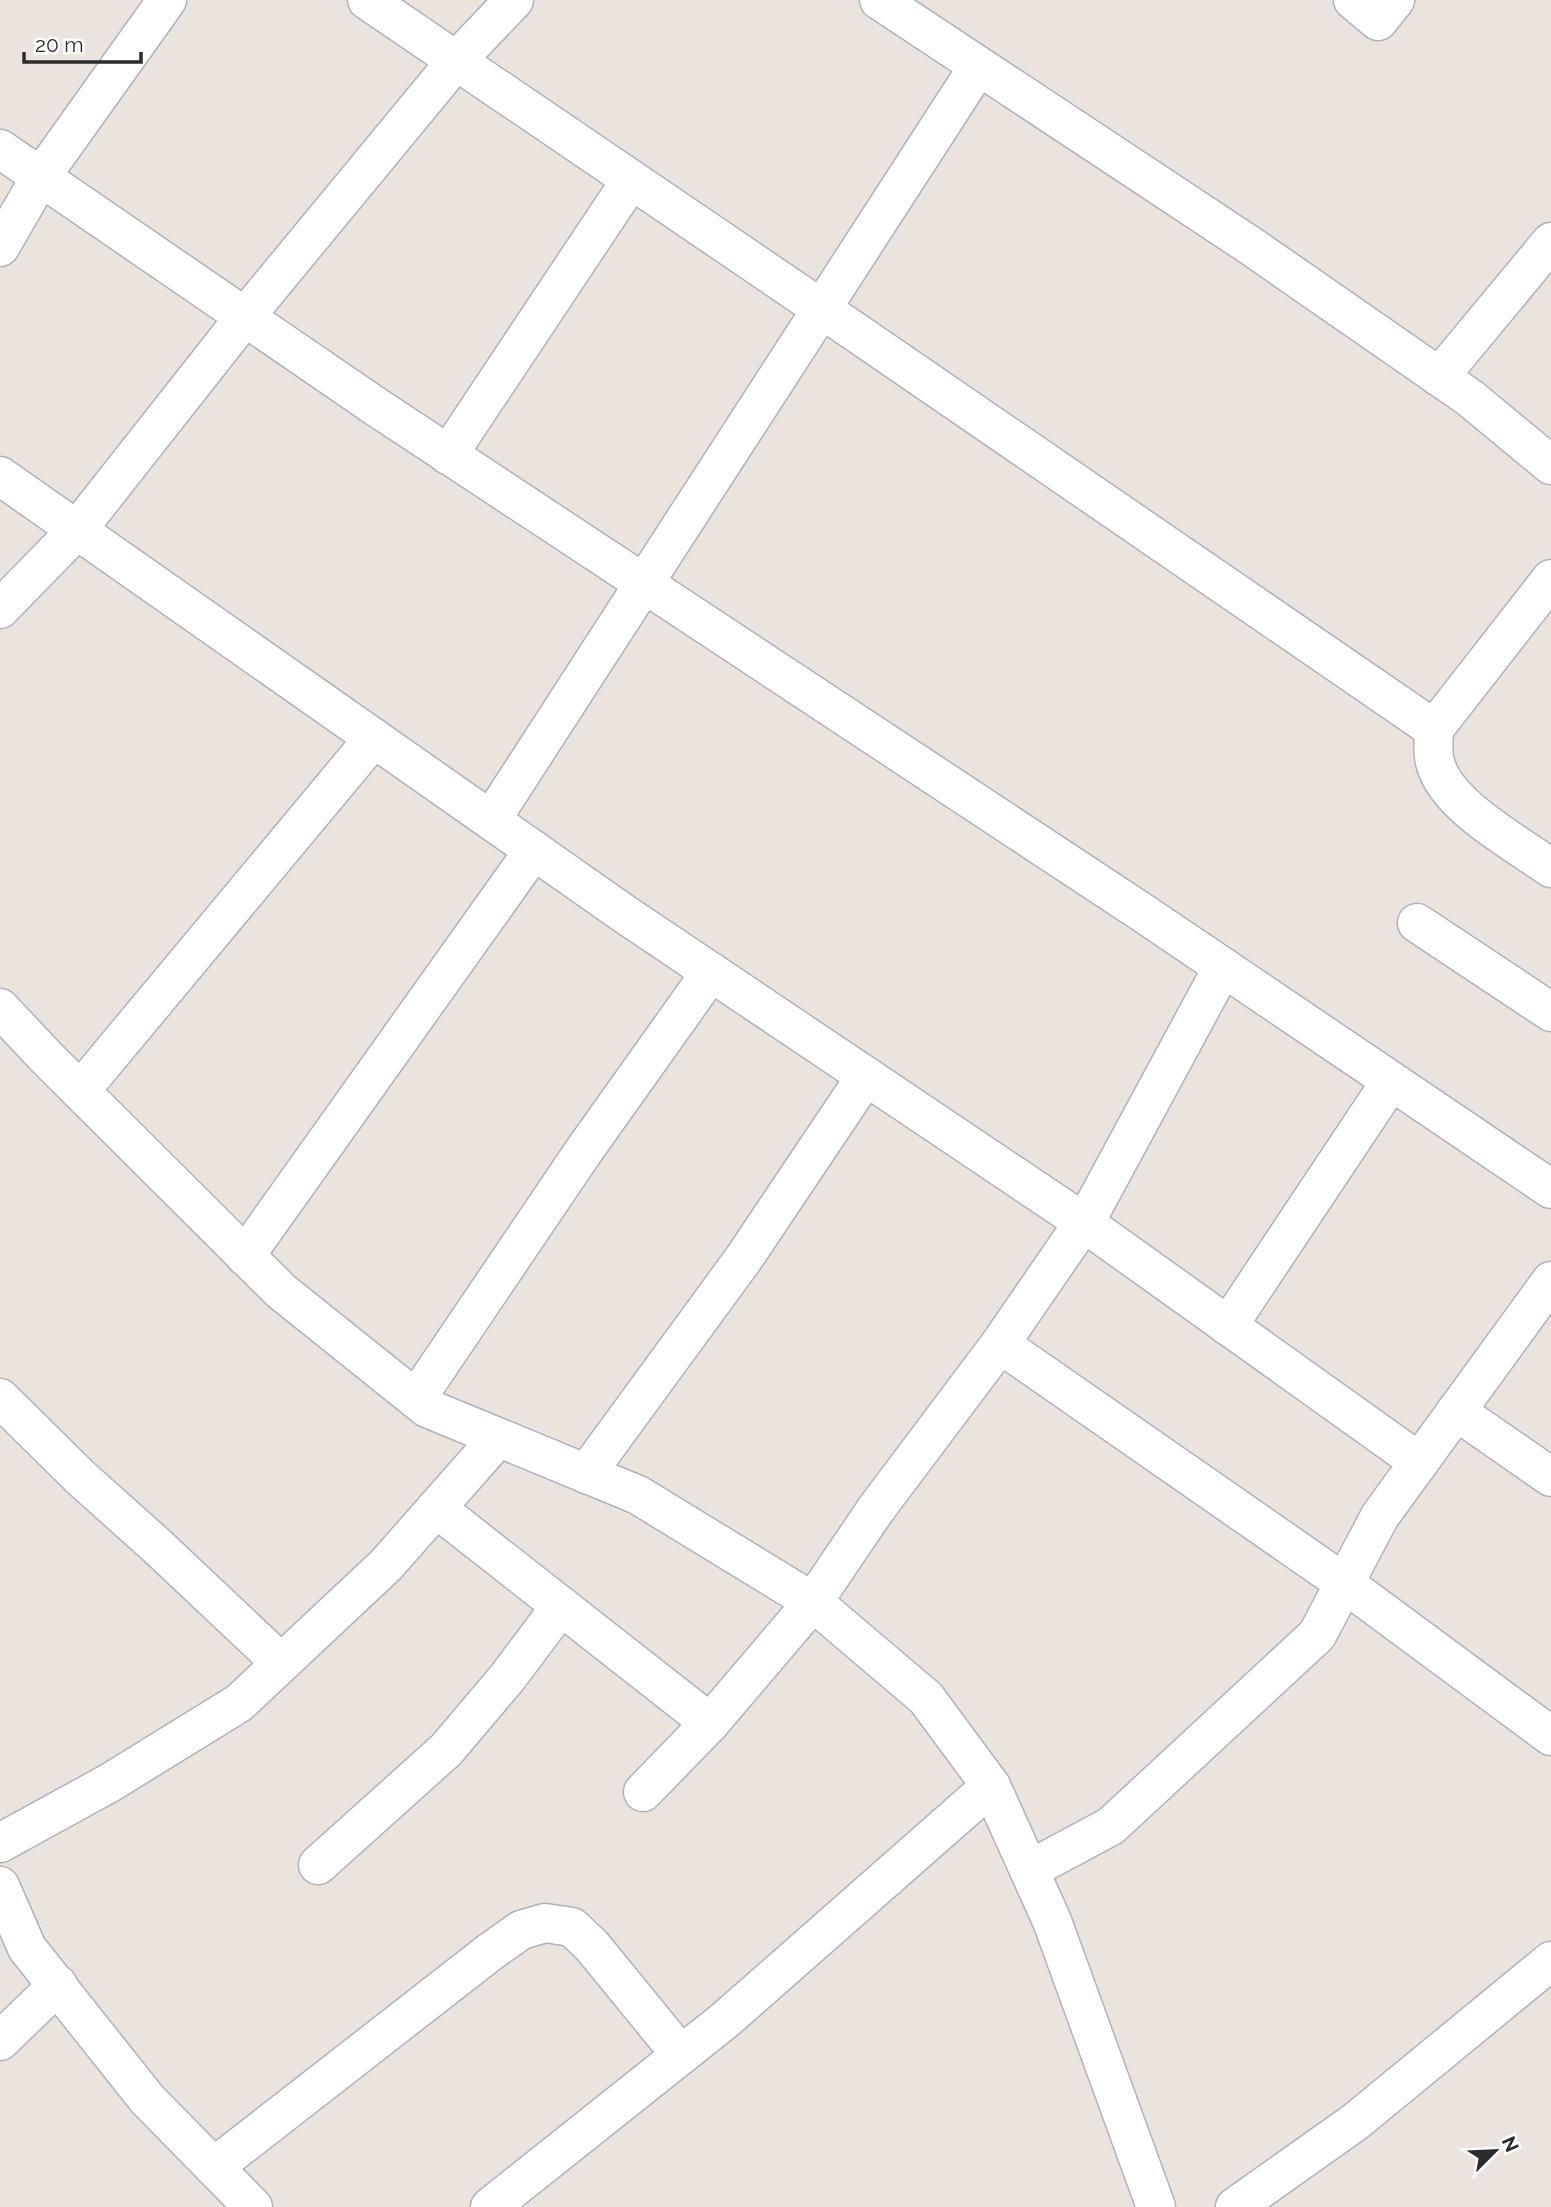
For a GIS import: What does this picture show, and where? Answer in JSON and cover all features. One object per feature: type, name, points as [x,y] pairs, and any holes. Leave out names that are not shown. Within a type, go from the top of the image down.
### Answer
[{"type":"street","points":[[0,247],[40,178],[167,0]]},
{"type":"street","points":[[367,0],[1434,729]]},
{"type":"street","points":[[0,610],[77,530],[244,318],[456,61],[514,0]]},
{"type":"street","points":[[879,0],[1248,244],[1470,398],[1551,465]]},
{"type":"street","points":[[1353,0],[1378,21],[1395,0]]},
{"type":"street","points":[[491,820],[978,67]]},
{"type":"street","points":[[0,149],[448,455],[1223,967],[1551,1189]]},
{"type":"street","points":[[448,455],[631,180]]},
{"type":"street","points":[[1439,377],[1551,242]]},
{"type":"street","points":[[0,476],[711,972],[1083,1222],[1419,1462]]},
{"type":"street","points":[[1551,579],[1434,729],[1434,761],[1443,783],[1467,809],[1551,867]]},
{"type":"street","points":[[80,1091],[374,738]]},
{"type":"street","points":[[245,1256],[534,850]]},
{"type":"street","points":[[1416,923],[1551,1012]]},
{"type":"street","points":[[643,1792],[710,1723],[813,1602],[876,1509],[1000,1344],[1090,1213],[1223,967]]},
{"type":"street","points":[[416,1399],[583,1152],[711,972]]},
{"type":"street","points":[[0,1008],[281,1291],[427,1408],[638,1495],[813,1602],[926,1698],[992,1786],[1052,1921],[1155,2206]]},
{"type":"street","points":[[586,1474],[744,1258],[866,1076]]},
{"type":"street","points":[[1228,1326],[1391,1081]]},
{"type":"street","points":[[1029,1870],[1111,1826],[1317,1634],[1380,1516],[1551,1281]]},
{"type":"street","points":[[1000,1344],[1344,1583],[1551,1736]]},
{"type":"street","points":[[0,1398],[81,1478],[281,1663]]},
{"type":"street","points":[[1456,1411],[1551,1477]]},
{"type":"street","points":[[0,1843],[111,1782],[239,1703],[386,1565],[498,1438]]},
{"type":"street","points":[[436,1508],[710,1723]]},
{"type":"street","points":[[318,1865],[446,1750],[507,1678],[561,1606]]},
{"type":"street","points":[[490,2207],[735,2011],[992,1786]]},
{"type":"street","points":[[0,1886],[27,1948],[147,2099],[253,2207]]},
{"type":"street","points":[[214,2167],[490,1952],[521,1930],[545,1923],[572,1927],[592,1946],[681,2055]]},
{"type":"street","points":[[1236,2207],[1355,2122],[1551,1961]]},
{"type":"street","points":[[0,2040],[58,1985]]}]
